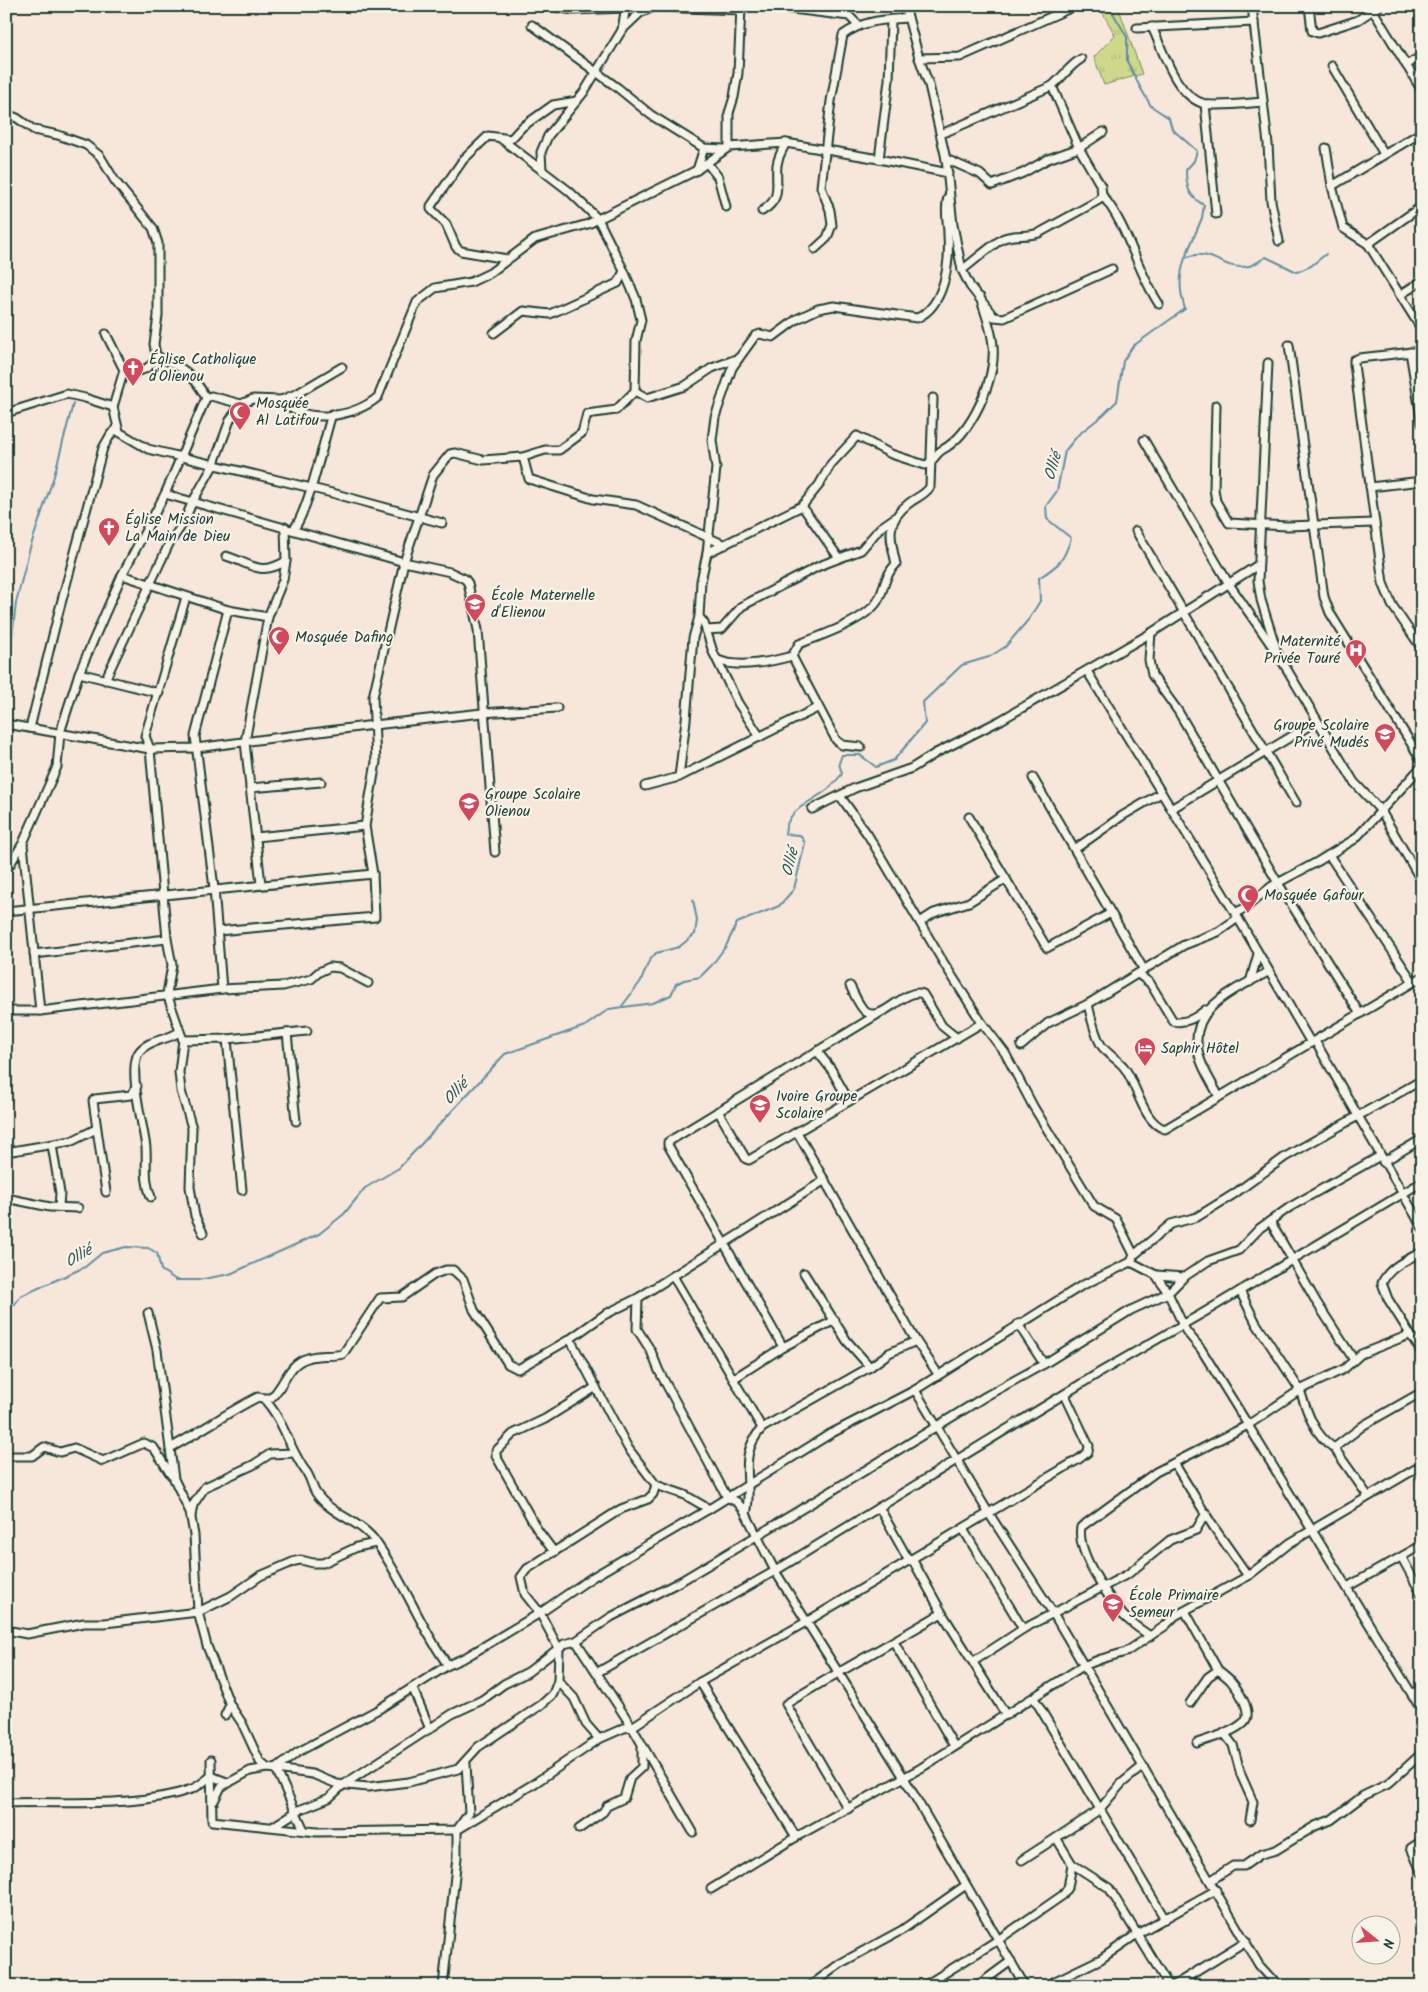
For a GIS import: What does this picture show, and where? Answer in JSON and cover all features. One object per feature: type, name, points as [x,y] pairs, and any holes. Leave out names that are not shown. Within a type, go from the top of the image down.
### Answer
[{"type":"street","points":[[548,6],[574,10],[626,7],[622,30]]},
{"type":"street","points":[[768,6],[849,16],[858,25]]},
{"type":"street","points":[[905,6],[919,58],[929,85],[946,160],[953,225],[962,270],[970,286],[994,317],[1004,318],[1112,269]]},
{"type":"street","points":[[919,58],[960,58],[1075,6]]},
{"type":"street","points":[[1252,6],[1263,102],[1271,201],[1279,240]]},
{"type":"street","points":[[1309,6],[1312,31],[1318,33],[1346,26],[1374,8],[1422,91]]},
{"type":"street","points":[[542,170],[541,152],[548,136],[597,73],[622,30],[645,9],[654,7],[741,8],[738,73],[729,113],[727,148]]},
{"type":"street","points":[[815,249],[827,238],[832,226],[830,210],[821,187],[831,101],[843,35],[858,25],[874,20],[908,18]]},
{"type":"street","points":[[879,159],[889,80],[891,20]]},
{"type":"street","points":[[1137,28],[1254,22]]},
{"type":"street","points":[[532,25],[651,115],[704,148],[786,143],[948,173]]},
{"type":"street","points":[[1152,27],[1182,89],[1205,104],[1263,102]]},
{"type":"street","points":[[1406,65],[1422,56]]},
{"type":"street","points":[[940,134],[1052,86],[1064,76],[1069,68],[1081,59]]},
{"type":"street","points":[[1332,66],[1384,154]]},
{"type":"street","points":[[1052,86],[1079,148],[1101,186],[1102,194],[1114,209],[1148,288],[1160,304]]},
{"type":"street","points":[[506,259],[461,251],[456,247],[446,224],[431,209],[433,202],[463,160],[488,136],[511,139],[522,127],[553,105],[577,101]]},
{"type":"street","points":[[1205,104],[1216,214]]},
{"type":"street","points":[[6,114],[17,118],[34,130],[58,135],[86,145],[100,156],[115,181],[153,228],[158,243],[158,316],[154,344],[156,356],[178,364],[200,386],[206,398],[165,494],[122,575],[79,673],[60,733],[57,767],[23,844],[6,871]]},
{"type":"street","points":[[946,160],[980,174],[992,186],[1023,173],[1048,159],[1079,148],[1103,132]]},
{"type":"street","points":[[1332,186],[1422,132]]},
{"type":"street","points":[[218,931],[375,917],[373,874],[365,826],[376,762],[373,697],[404,562],[433,475],[450,454],[455,453],[483,460],[523,457],[544,450],[559,450],[582,433],[587,414],[616,410],[635,391],[636,341],[640,320],[636,299],[598,219],[569,191],[500,138]]},
{"type":"street","points":[[762,211],[772,205],[778,189],[777,166],[779,155],[786,143]]},
{"type":"street","points":[[697,170],[704,148]]},
{"type":"street","points":[[281,400],[287,406],[304,414],[332,414],[355,411],[366,407],[378,397],[417,302],[435,288],[471,282],[490,273],[506,259],[535,240],[588,224],[697,170],[727,148]]},
{"type":"street","points":[[1326,148],[1332,186],[1343,228],[1368,244],[1422,330]]},
{"type":"street","points":[[706,163],[718,177],[726,207]]},
{"type":"street","points":[[679,777],[693,638],[699,617],[701,581],[707,553],[716,468],[712,440],[715,417],[732,368],[755,336],[760,334],[773,337],[797,319],[818,309],[834,306],[917,318],[925,314],[934,304],[947,270],[948,236],[945,207],[950,191]]},
{"type":"street","points":[[962,270],[1001,239],[1014,235],[1029,236],[1039,232],[1099,200],[1102,194]]},
{"type":"street","points":[[1368,244],[1422,206]]},
{"type":"street","points":[[494,333],[523,311],[550,314],[583,300],[618,283],[624,271]]},
{"type":"street","points":[[1400,295],[1422,281]]},
{"type":"street","points":[[707,553],[746,532],[770,523],[791,509],[802,506],[820,485],[831,464],[857,436],[890,454],[925,465],[930,464],[940,452],[948,448],[962,433],[988,387],[993,367],[994,345],[980,297]]},
{"type":"street","points":[[106,334],[124,370],[113,407],[119,432],[127,439],[148,449],[310,488],[442,524]]},
{"type":"street","points":[[1288,345],[1315,525],[1322,586],[1330,613],[1422,761]]},
{"type":"street","points":[[1422,351],[1354,360],[1383,583],[1392,605],[1422,648]]},
{"type":"street","points":[[1410,352],[1422,424]]},
{"type":"street","points":[[124,370],[140,373],[148,369],[159,357]]},
{"type":"street","points":[[635,391],[647,398],[660,396],[685,386],[712,368],[739,358]]},
{"type":"street","points":[[1268,363],[1258,565],[1261,600],[1279,656]]},
{"type":"street","points":[[105,680],[169,544],[184,522],[192,503],[213,466],[230,420],[241,404],[253,399],[281,400],[298,393],[342,367]]},
{"type":"street","points":[[6,413],[67,394],[113,407]]},
{"type":"street","points":[[206,398],[211,396],[241,404]]},
{"type":"street","points":[[706,630],[722,629],[742,606],[839,558],[861,550],[880,528],[895,518],[908,504],[926,494],[930,487],[934,398]]},
{"type":"street","points":[[1216,405],[1214,489],[1216,501],[1229,522],[1261,525],[1374,523]]},
{"type":"street","points":[[293,530],[298,524],[332,414]]},
{"type":"street","points":[[30,728],[103,448],[111,434],[118,428]]},
{"type":"street","points":[[1144,440],[1229,584],[1279,656],[1354,782],[1381,811],[1422,882]]},
{"type":"street","points":[[523,457],[529,479],[593,499],[636,505],[725,544]]},
{"type":"street","points":[[1370,488],[1422,481]]},
{"type":"street","points":[[165,494],[404,562],[450,572],[465,579],[468,583],[478,630],[482,712],[495,852]]},
{"type":"street","points":[[802,506],[839,558]]},
{"type":"street","points":[[792,656],[798,644],[833,632],[861,615],[878,601],[888,571],[896,564],[890,534],[895,518]]},
{"type":"street","points":[[261,884],[245,742],[268,617],[283,580],[286,561],[285,527]]},
{"type":"street","points":[[1136,531],[1296,803]]},
{"type":"street","points":[[226,556],[265,570],[273,569],[286,561]]},
{"type":"street","points":[[812,809],[856,788],[912,768],[936,753],[1001,720],[1087,671],[1258,565]]},
{"type":"street","points":[[122,575],[150,586],[228,610],[268,617]]},
{"type":"street","points":[[186,597],[145,736],[150,749],[167,939],[172,965],[167,994],[179,1032],[184,1040],[179,1072],[181,1091],[192,1128],[190,1187],[195,1216],[203,1233]]},
{"type":"street","points":[[222,988],[214,888],[195,736],[228,610]]},
{"type":"street","points":[[699,617],[738,703],[760,738]]},
{"type":"street","points":[[1151,632],[1150,660],[1152,674],[1178,711],[1220,780],[1278,883],[1360,1014]]},
{"type":"street","points":[[718,660],[726,663],[757,663],[792,656]]},
{"type":"street","points":[[792,656],[796,659],[818,708],[836,740],[842,746],[861,747]]},
{"type":"street","points":[[1087,671],[1237,915],[1268,972],[1358,1115],[1422,1228]]},
{"type":"street","points":[[79,673],[159,693]]},
{"type":"street","points":[[6,724],[150,749],[196,748],[374,724],[482,712],[557,708]]},
{"type":"street","points":[[645,786],[679,777],[818,708]]},
{"type":"street","points":[[1171,809],[1317,721]]},
{"type":"street","points":[[1021,1046],[1048,1023],[1088,1004],[1184,946],[1218,932],[1245,908],[1278,883],[1356,839],[1422,766]]},
{"type":"street","points":[[1033,778],[1075,849],[1141,972],[1150,983],[1173,1021],[1179,1023],[1199,1016],[1211,1005],[1268,972]]},
{"type":"street","points":[[250,788],[321,782]]},
{"type":"street","points":[[1075,849],[1122,816],[1161,793]]},
{"type":"street","points":[[840,796],[868,835],[982,1023],[1005,1053],[1033,1106],[1094,1206],[1108,1212],[1116,1219],[1134,1255]]},
{"type":"street","points":[[969,817],[1047,948],[1109,914]]},
{"type":"street","points":[[256,837],[365,826]]},
{"type":"street","points":[[23,844],[40,1011]]},
{"type":"street","points":[[1329,855],[1413,982]]},
{"type":"street","points":[[6,911],[30,910],[164,893],[373,874]]},
{"type":"street","points":[[920,922],[934,913],[969,902],[1006,879]]},
{"type":"street","points":[[34,954],[167,939]]},
{"type":"street","points":[[1250,982],[1258,954]]},
{"type":"street","points":[[6,1011],[40,1011],[222,988],[273,987],[301,983],[330,967],[340,968],[368,983]]},
{"type":"street","points":[[1088,1004],[1101,1045],[1111,1058],[1123,1065],[1134,1091],[1159,1127],[1165,1128],[1422,977]]},
{"type":"street","points":[[850,986],[865,1012],[878,1014]]},
{"type":"street","points":[[783,1347],[758,1307],[726,1244],[667,1143],[905,997],[919,992],[926,998],[945,1030],[957,1038]]},
{"type":"street","points":[[1211,1005],[1202,1019],[1197,1040],[1199,1056],[1219,1097]]},
{"type":"street","points":[[718,1111],[747,1160],[982,1023]]},
{"type":"street","points":[[184,1040],[227,1039],[307,1031]]},
{"type":"street","points":[[151,1197],[146,1186],[146,1149],[137,1086],[136,1062],[138,1054],[152,1041],[172,1036],[179,1032]]},
{"type":"street","points":[[287,1033],[296,1121]]},
{"type":"street","points":[[227,1039],[242,1190]]},
{"type":"street","points":[[817,1051],[831,1069],[849,1100]]},
{"type":"street","points":[[276,1769],[298,1752],[413,1689],[448,1665],[466,1657],[540,1613],[591,1578],[687,1524],[726,1497],[830,1434],[915,1390],[1081,1286],[1131,1262],[1134,1255],[1171,1224],[1197,1217],[1234,1194],[1285,1156],[1422,1080]]},
{"type":"street","points":[[106,1192],[93,1104],[95,1099],[131,1095],[137,1086]]},
{"type":"street","points":[[6,1152],[72,1141],[96,1129]]},
{"type":"street","points":[[796,1132],[916,1341],[938,1374]]},
{"type":"street","points":[[271,1827],[281,1823],[295,1813],[329,1798],[343,1785],[452,1714],[482,1700],[504,1684],[528,1672],[559,1650],[564,1644],[576,1641],[611,1617],[681,1581],[758,1536],[986,1396],[1044,1364],[1131,1310],[1168,1294],[1184,1277],[1208,1261],[1238,1250],[1270,1221],[1290,1207],[1422,1139]]},
{"type":"street","points":[[52,1144],[60,1193],[59,1207]]},
{"type":"street","points":[[170,1448],[258,1397],[272,1398],[296,1363],[315,1356],[331,1357],[343,1354],[380,1298],[402,1297],[435,1274],[446,1270],[458,1273],[474,1310],[508,1364],[515,1368],[570,1339],[604,1315],[638,1298],[825,1180]]},
{"type":"street","points":[[598,1672],[775,1570],[1182,1324],[1422,1182]]},
{"type":"street","points":[[6,1198],[59,1207],[78,1208]]},
{"type":"street","points":[[1270,1221],[1291,1259],[1354,1360]]},
{"type":"street","points":[[1422,1252],[1400,1264],[1385,1277],[1382,1283],[1409,1336],[1422,1353]]},
{"type":"street","points":[[1131,1262],[1156,1275],[1184,1277]]},
{"type":"street","points":[[804,1273],[851,1348],[870,1367]]},
{"type":"street","points":[[1156,1275],[1168,1294],[1182,1324],[1201,1349],[1422,1711]]},
{"type":"street","points":[[673,1276],[762,1428]]},
{"type":"street","points":[[1240,1291],[1256,1322],[1300,1390],[1308,1415],[1318,1434],[1334,1448],[1368,1496]]},
{"type":"street","points":[[638,1298],[637,1329],[651,1351],[659,1371],[726,1497],[737,1502],[746,1514],[775,1570],[903,1776],[1024,1986]]},
{"type":"street","points":[[148,1313],[157,1350],[174,1479]]},
{"type":"street","points":[[733,1379],[783,1347],[835,1320]]},
{"type":"street","points":[[1018,1324],[1044,1364]]},
{"type":"street","points":[[1150,1636],[1123,1615],[1103,1587],[1087,1558],[1081,1540],[1081,1527],[1131,1488],[1174,1463],[1248,1425],[1300,1390],[1344,1369],[1354,1360],[1384,1344],[1409,1336]]},
{"type":"street","points":[[570,1339],[614,1418],[628,1448],[656,1485],[685,1495],[709,1509]]},
{"type":"street","points":[[746,1514],[750,1500],[746,1465],[754,1437],[762,1428],[870,1367],[889,1353],[916,1341]]},
{"type":"street","points":[[554,1552],[537,1529],[500,1463],[496,1451],[514,1434],[545,1419],[596,1387]]},
{"type":"street","points":[[915,1390],[988,1512],[1053,1613],[1259,1965],[1278,1986]]},
{"type":"street","points":[[1334,1448],[1364,1425],[1422,1392]]},
{"type":"street","points":[[211,1760],[212,1821],[317,1832],[457,1830],[535,1783],[599,1739],[624,1728],[632,1727],[700,1682],[806,1622],[963,1529],[988,1512],[1079,1460],[1088,1452],[1089,1446],[1065,1395]]},
{"type":"street","points":[[264,1398],[271,1405],[300,1467],[307,1473],[315,1492],[328,1507],[373,1538],[414,1604],[433,1644],[448,1665]]},
{"type":"street","points":[[6,1456],[32,1456],[44,1447],[60,1452],[74,1448],[103,1461],[144,1443],[154,1448],[182,1494],[191,1519],[194,1535],[198,1612],[207,1646],[230,1705],[242,1724],[260,1762],[267,1768]]},
{"type":"street","points":[[191,1519],[193,1505],[198,1493],[205,1487],[253,1465],[270,1454],[294,1453]]},
{"type":"street","points":[[1174,1463],[1213,1526],[1248,1576]]},
{"type":"street","points":[[711,1889],[796,1837],[903,1776],[921,1768],[1084,1666],[1101,1658],[1126,1652],[1185,1611],[1248,1576],[1290,1543],[1368,1496],[1419,1467],[1422,1478]]},
{"type":"street","points":[[213,1801],[221,1787],[229,1782],[250,1771],[267,1768],[312,1774],[343,1785],[368,1787],[409,1782],[458,1769],[466,1764],[478,1747],[541,1705],[553,1694],[558,1680],[559,1650],[540,1613],[525,1594],[521,1577],[528,1569],[621,1509],[648,1499],[653,1494],[656,1485]]},
{"type":"street","points":[[879,1507],[1006,1715]]},
{"type":"street","points":[[974,1661],[1023,1629],[1128,1574],[1170,1540],[1196,1530],[1206,1513]]},
{"type":"street","points":[[963,1529],[1023,1629]]},
{"type":"street","points":[[8,1631],[27,1634],[84,1623],[105,1623],[198,1612],[231,1596],[260,1576],[295,1561],[323,1563],[357,1547],[376,1543]]},
{"type":"street","points":[[1347,1587],[1402,1558],[1422,1545]]},
{"type":"street","points":[[1402,1558],[1422,1595]]},
{"type":"street","points":[[1185,1611],[1218,1670],[1238,1691],[1246,1713],[1244,1722],[1224,1733],[1197,1743]]},
{"type":"street","points":[[848,1809],[786,1704],[837,1672],[894,1642],[942,1613]]},
{"type":"street","points":[[576,1641],[598,1672],[632,1727],[692,1832]]},
{"type":"street","points":[[894,1642],[954,1746]]},
{"type":"street","points":[[1190,1703],[1208,1677],[1218,1670]]},
{"type":"street","points":[[558,1680],[574,1698],[586,1724],[599,1739]]},
{"type":"street","points":[[700,1682],[796,1837]]},
{"type":"street","points":[[1412,1694],[1422,1688]]},
{"type":"street","points":[[413,1689],[430,1729]]},
{"type":"street","points":[[1034,1698],[1165,1919]]},
{"type":"street","points":[[225,1715],[230,1705]]},
{"type":"street","points":[[1224,1733],[1234,1745],[1241,1775],[1253,1802],[1250,1820]]},
{"type":"street","points":[[579,1828],[602,1812],[607,1806],[624,1798],[630,1778],[642,1767],[642,1746]]},
{"type":"street","points":[[1210,1881],[1233,1866],[1244,1866],[1261,1854],[1276,1850],[1315,1826],[1330,1820],[1363,1796],[1388,1784],[1422,1753]]},
{"type":"street","points":[[443,1986],[457,1857],[457,1830],[469,1812],[466,1764]]},
{"type":"street","points":[[1022,1860],[1099,1810],[1122,1782],[1142,1766]]},
{"type":"street","points":[[276,1769],[304,1830]]},
{"type":"street","points":[[211,1776],[229,1782]]},
{"type":"street","points":[[6,1802],[114,1801],[156,1796],[194,1788],[211,1776]]},
{"type":"street","points":[[1057,1839],[1072,1864],[1109,1888],[1169,1986]]},
{"type":"street","points":[[1422,1841],[1411,1848],[1422,1873]]},
{"type":"street","points":[[924,1986],[998,1940],[1063,1895],[1068,1888],[1072,1864]]},
{"type":"street","points":[[810,1986],[841,1963],[902,1930],[966,1885]]},
{"type":"street","points":[[1046,1986],[1101,1959],[1137,1934],[1216,1890]]},
{"type":"street","points":[[1173,1986],[1246,1941]]},
{"type":"street","points":[[977,1986],[1011,1962]]},
{"type":"green space","points":[[1099,6],[1118,6],[1142,74],[1104,85],[1094,57],[1115,35]]},
{"type":"waterway","points":[[1109,6],[1127,37],[1127,61],[1151,106],[1169,118],[1172,129],[1197,151],[1194,161],[1186,170],[1187,182],[1189,191],[1195,199],[1204,205],[1202,218],[1185,258]]},
{"type":"waterway","name":"Ollié","points":[[6,1307],[14,1305],[21,1296],[85,1267],[102,1253],[126,1247],[148,1248],[157,1253],[161,1270],[176,1280],[198,1280],[230,1274],[319,1234],[344,1214],[365,1188],[399,1168],[505,1054],[585,1026],[609,1009],[653,1003],[671,995],[676,984],[684,980],[700,977],[726,946],[737,923],[779,906],[794,889],[805,843],[800,835],[785,834],[787,825],[795,812],[828,789],[842,774],[839,763],[842,755],[860,755],[876,767],[894,760],[925,723],[923,702],[962,665],[989,657],[1005,647],[1029,619],[1040,601],[1039,578],[1060,562],[1071,538],[1047,519],[1046,506],[1057,491],[1065,451],[1078,435],[1117,401],[1123,361],[1133,346],[1185,309],[1180,283],[1185,258],[1203,255],[1231,266],[1239,267],[1251,265],[1266,257],[1297,272],[1311,266],[1326,254]]},
{"type":"waterway","points":[[6,664],[11,646],[16,603],[29,551],[54,476],[73,404]]},
{"type":"waterway","points":[[622,1006],[641,981],[649,961],[656,953],[679,947],[695,934],[697,920],[693,900]]},
{"type":"place","name":"Église Catholique d'Olienou","points":[[133,387]]},
{"type":"place","name":"Mosquée Al Latifou","points":[[240,431]]},
{"type":"place","name":"Église Mission La Main de Dieu","points":[[109,547]]},
{"type":"place","name":"École Maternelle d'Elienou","points":[[475,623]]},
{"type":"place","name":"Mosquée Dafing","points":[[279,656]]},
{"type":"place","name":"Maternité Privée Touré","points":[[1356,669]]},
{"type":"place","name":"Groupe Scolaire Privé Mudés","points":[[1385,753]]},
{"type":"place","name":"Groupe Scolaire Olienou","points":[[469,822]]},
{"type":"place","name":"Mosquée Gafour","points":[[1248,914]]},
{"type":"place","name":"Saphir Hôtel","points":[[1145,1067]]},
{"type":"place","name":"Ivoire Groupe Scolaire","points":[[760,1124]]},
{"type":"place","name":"École Primaire Semeur","points":[[1113,1623]]}]
